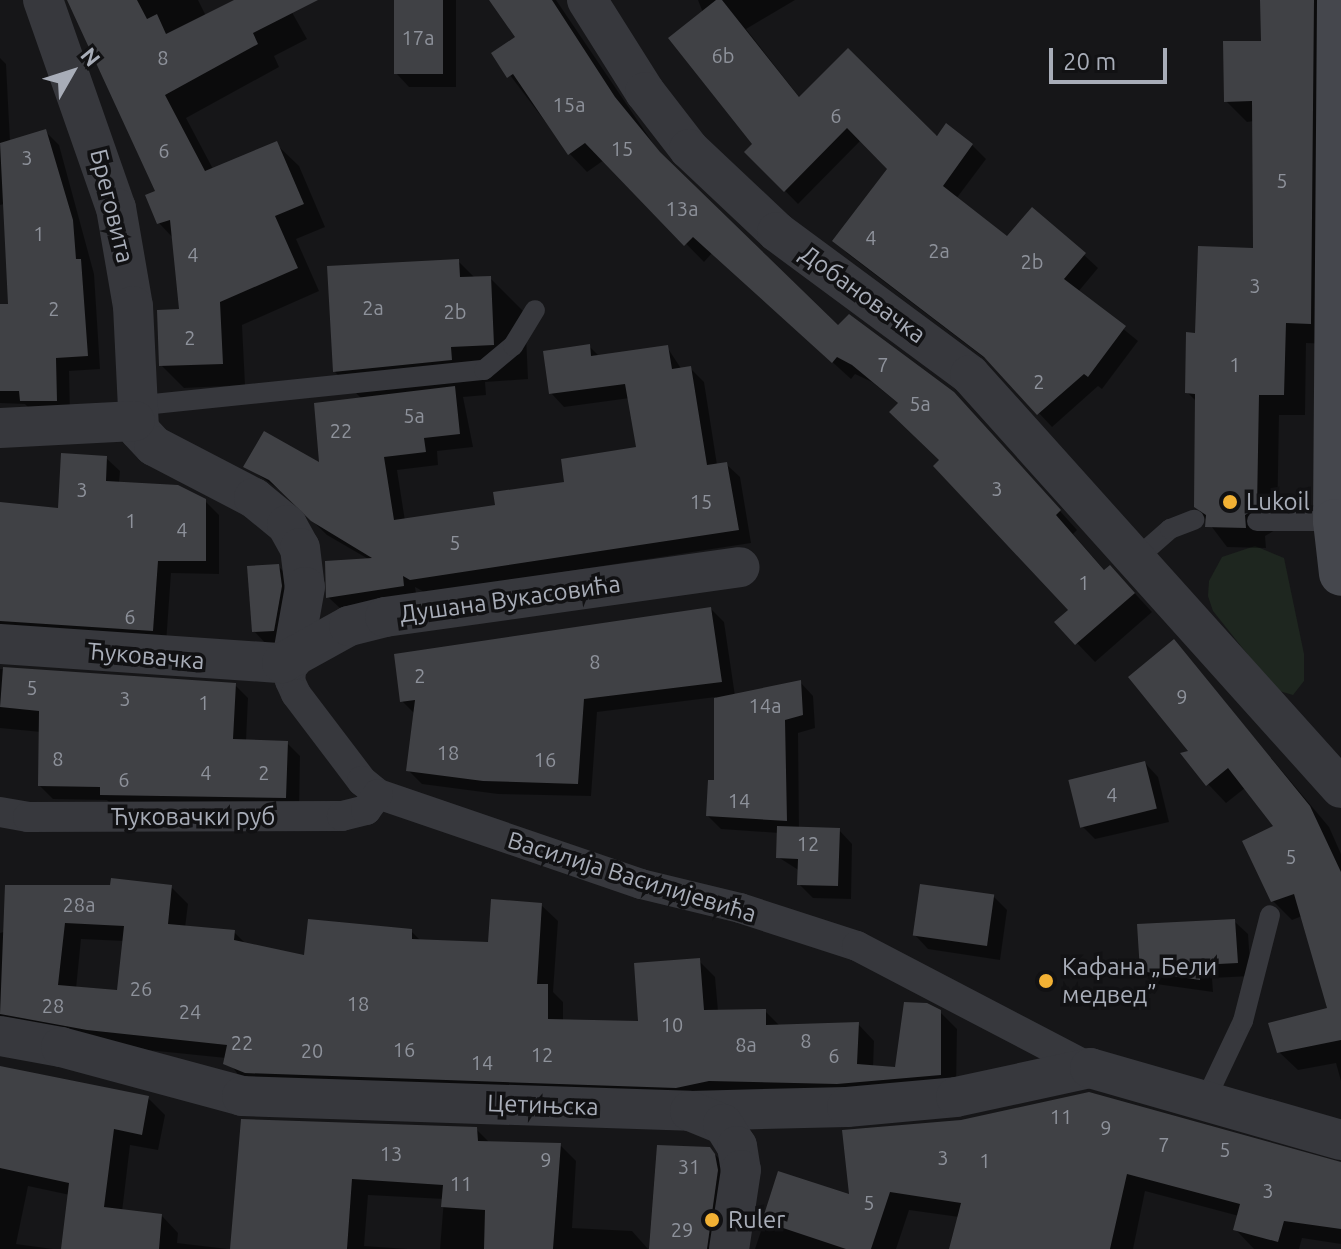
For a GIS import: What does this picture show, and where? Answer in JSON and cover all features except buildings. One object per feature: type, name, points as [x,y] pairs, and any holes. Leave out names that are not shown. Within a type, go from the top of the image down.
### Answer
[{"type":"main road","points":[[1339,0],[1335,521],[1341,574]]},
{"type":"street","name":"Бреговита","points":[[43,0],[116,208],[133,306],[135,413]]},
{"type":"street","name":"Добановачка","points":[[587,0],[645,92],[689,149],[777,232],[970,375],[1341,788]]},
{"type":"street","points":[[0,428],[135,413]]},
{"type":"street","name":"Василија Василијевића","points":[[135,413],[154,446],[254,498],[287,525],[300,548],[305,587],[305,609],[290,681],[296,694],[362,781],[378,794],[641,884],[740,908],[857,946],[1090,1068],[1341,1140]]},
{"type":"street","name":"Душана Вукасовића","points":[[292,660],[337,632],[385,617],[739,567]]},
{"type":"street","name":"Ћуковачка","points":[[0,644],[243,664],[292,660]]},
{"type":"street","name":"Ћуковачки руб","points":[[0,812],[28,817],[342,816],[366,810],[378,794]]},
{"type":"street","name":"Цетињска","points":[[0,1036],[61,1047],[242,1096],[690,1111],[847,1107],[956,1097],[1090,1068]]},
{"type":"street","points":[[690,1111],[723,1124],[737,1146],[741,1170],[729,1249]]},
{"type":"lane","points":[[135,413],[484,370],[513,346],[535,310]]},
{"type":"lane","points":[[1145,568],[1179,524],[1194,520]]},
{"type":"lane","points":[[1257,521],[1335,521]]},
{"type":"lane","points":[[1204,1103],[1243,1021],[1270,915]]},
{"type":"shaded area","points":[[1255,546],[1284,558],[1304,654],[1304,681],[1293,695],[1276,690],[1213,611],[1208,596],[1209,581],[1222,557]]},
{"type":"place","name":"Lukoil","points":[[1230,502]]},
{"type":"place","name":"Кафана „Бели медвед”","points":[[1046,981]]},
{"type":"place","name":"Ruler","points":[[712,1220]]}]
